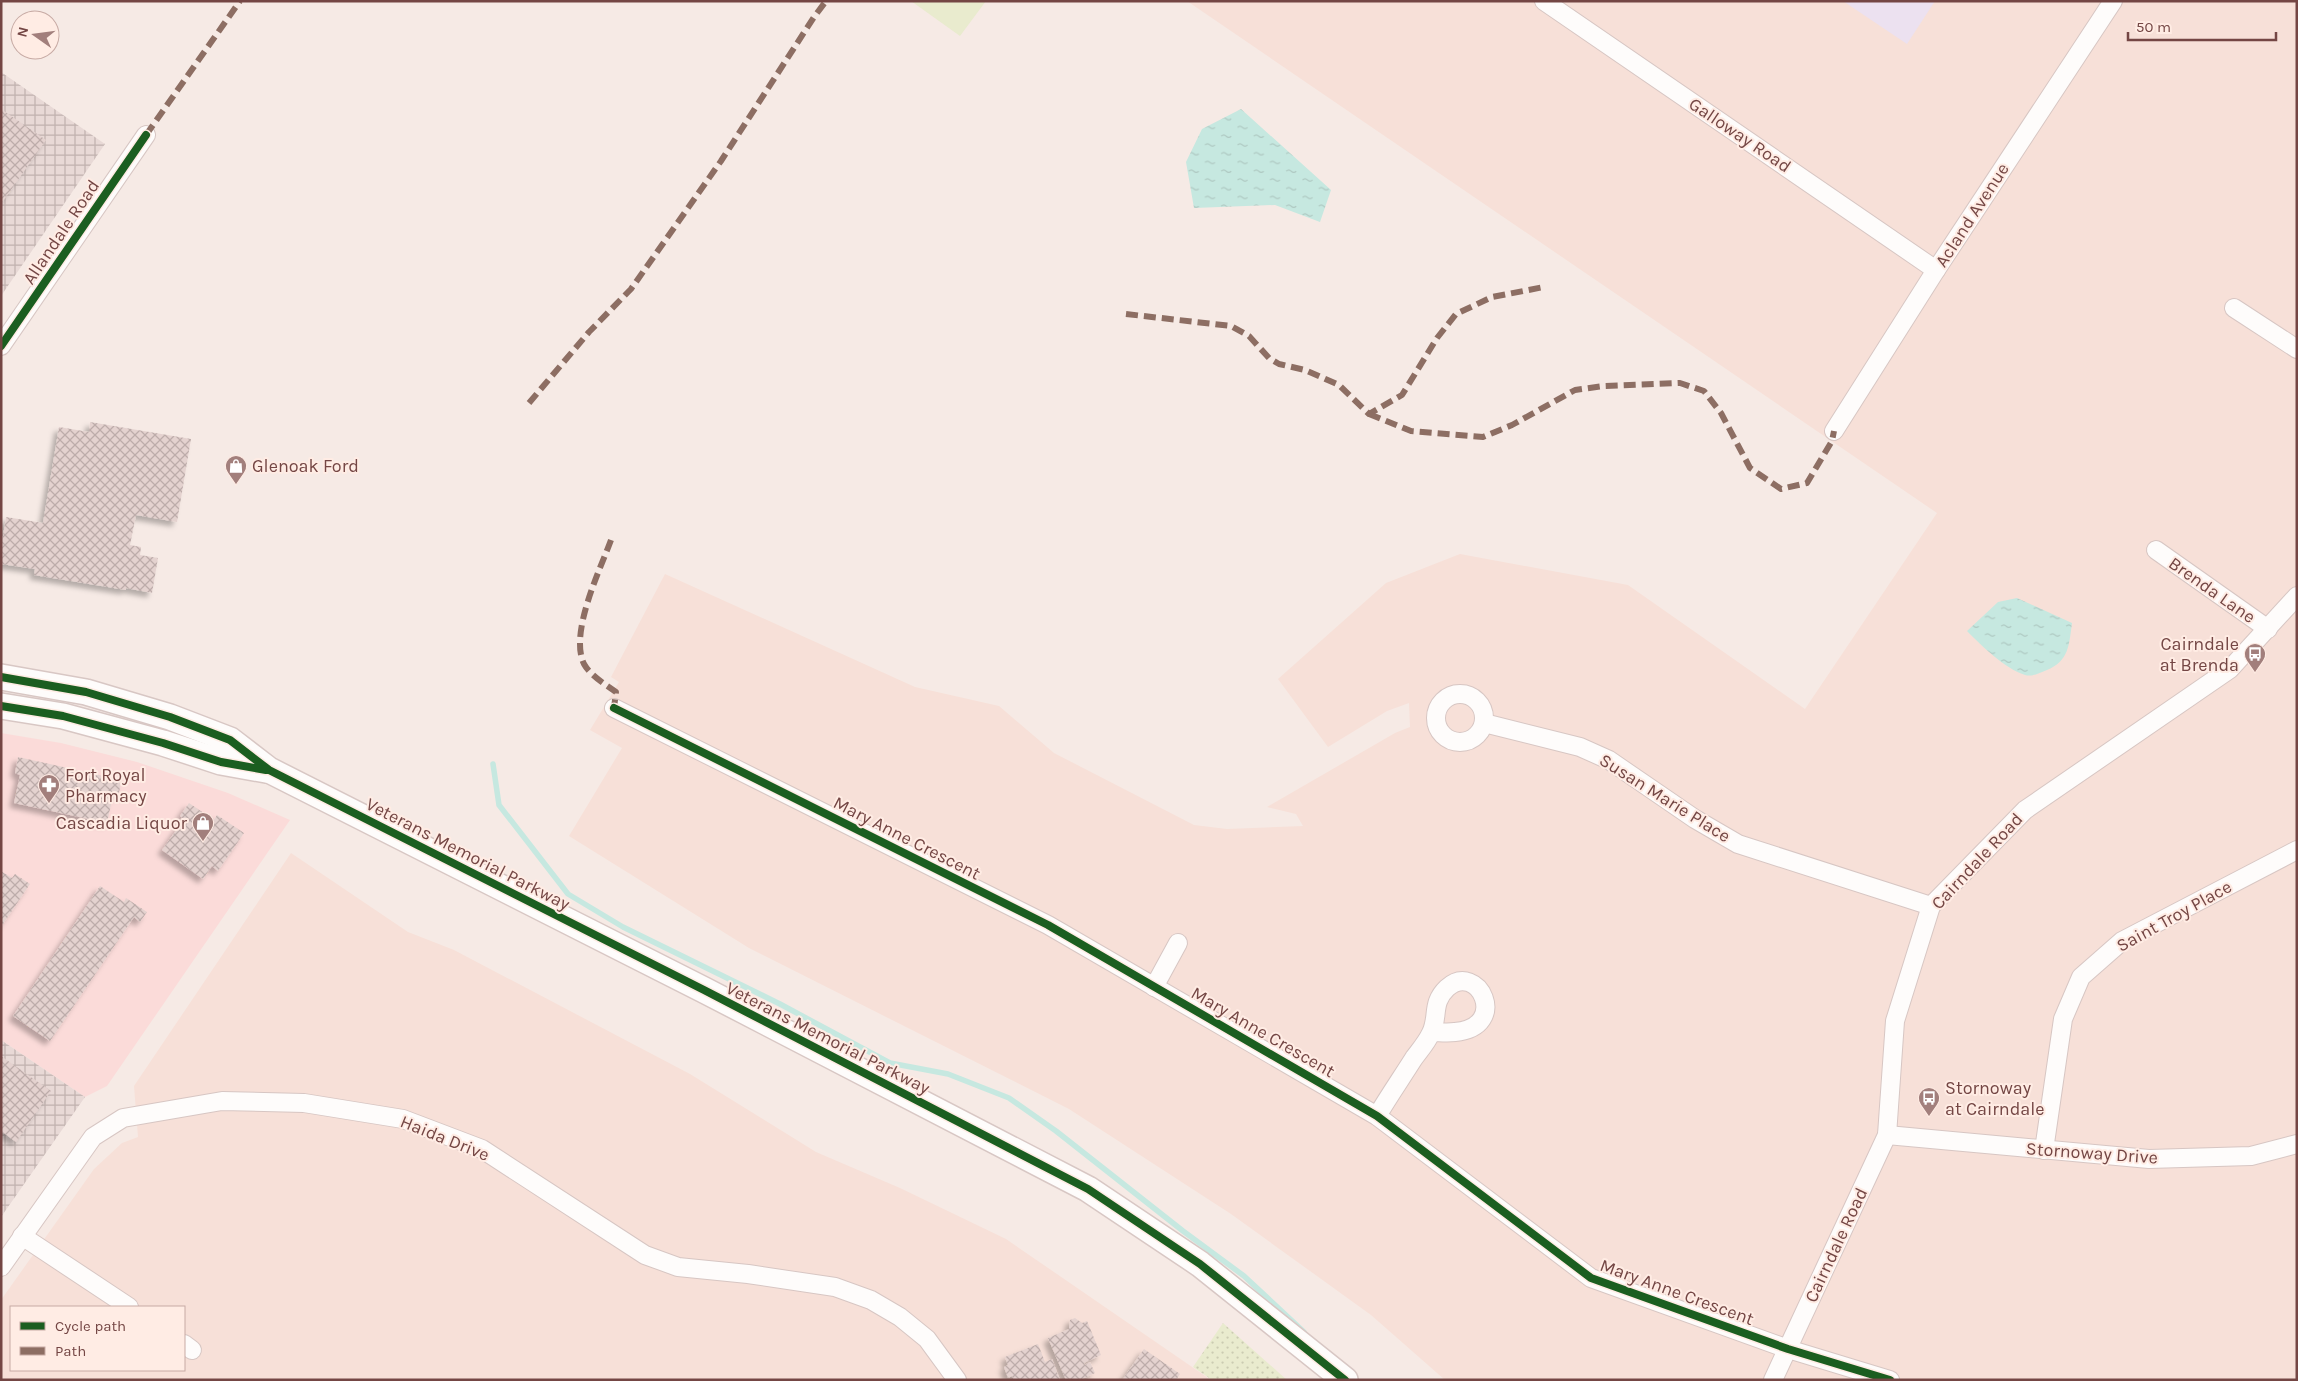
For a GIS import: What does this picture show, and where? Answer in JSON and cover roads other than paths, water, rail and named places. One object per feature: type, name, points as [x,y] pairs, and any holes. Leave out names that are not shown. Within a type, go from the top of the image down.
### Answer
[{"type":"main road","name":"Veterans Memorial Parkway","points":[[1,678],[86,692],[170,717],[230,740],[268,770],[704,990],[1088,1189],[1200,1264],[1345,1380]]},
{"type":"main road","name":"Veterans Memorial Parkway","points":[[1,706],[63,716],[163,743],[221,762],[268,770]]},
{"type":"street","name":"Galloway Road","points":[[1544,1],[1936,270]]},
{"type":"street","name":"Acland Avenue","points":[[1834,431],[1936,270],[2114,1]]},
{"type":"street","name":"Allandale Road","points":[[1,346],[146,136]]},
{"type":"street","points":[[2234,308],[2297,349]]},
{"type":"street","name":"Brenda Lane","points":[[2156,550],[2268,629]]},
{"type":"street","name":"Cairndale Road","points":[[1773,1380],[1887,1135],[1895,1021],[1931,906],[2025,810],[2230,669],[2297,596]]},
{"type":"street","name":"Mary Anne Crescent","points":[[614,708],[1048,925],[1376,1116],[1591,1278],[1788,1349],[1890,1380]]},
{"type":"street","name":"Susan Marie Place","points":[[1484,723],[1580,747],[1609,760],[1695,819],[1738,844],[1931,906]]},
{"type":"street","name":"Saint Troy Place","points":[[2044,1150],[2063,1019],[2081,977],[2122,941],[2297,850]]},
{"type":"street","points":[[1154,987],[1178,943]]},
{"type":"street","points":[[1376,1116],[1432,1032]]},
{"type":"street","name":"Haida Drive","points":[[1,1267],[93,1137],[123,1118],[222,1102],[304,1103],[403,1119],[482,1149],[645,1255],[678,1268],[748,1274],[835,1287],[871,1300],[900,1317],[927,1339],[957,1380]]},
{"type":"street","name":"Stornoway Drive","points":[[1887,1135],[2149,1159],[2252,1156],[2297,1144]]},
{"type":"street","points":[[22,1236],[127,1306]]},
{"type":"water","points":[[1241,109],[1331,190],[1320,222],[1275,205],[1194,208],[1186,162],[1202,129]]},
{"type":"water","points":[[2017,598],[2072,623],[2069,645],[2064,657],[2054,666],[2033,675],[2025,675],[2009,667],[1967,631],[1998,602]]},
{"type":"waterway","points":[[493,764],[499,805],[568,894],[623,927],[780,1004],[890,1063],[948,1074],[1009,1098],[1056,1131],[1183,1231],[1244,1276],[1304,1332]]},
{"type":"place","name":"Glenoak Ford","points":[[236,485]]},
{"type":"place","name":"Cairndale at Brenda","points":[[2255,673]]},
{"type":"place","name":"Fort Royal Pharmacy","points":[[49,804]]},
{"type":"place","name":"Cascadia Liquor","points":[[203,842]]},
{"type":"place","name":"Stornoway at Cairndale","points":[[1929,1117]]}]
